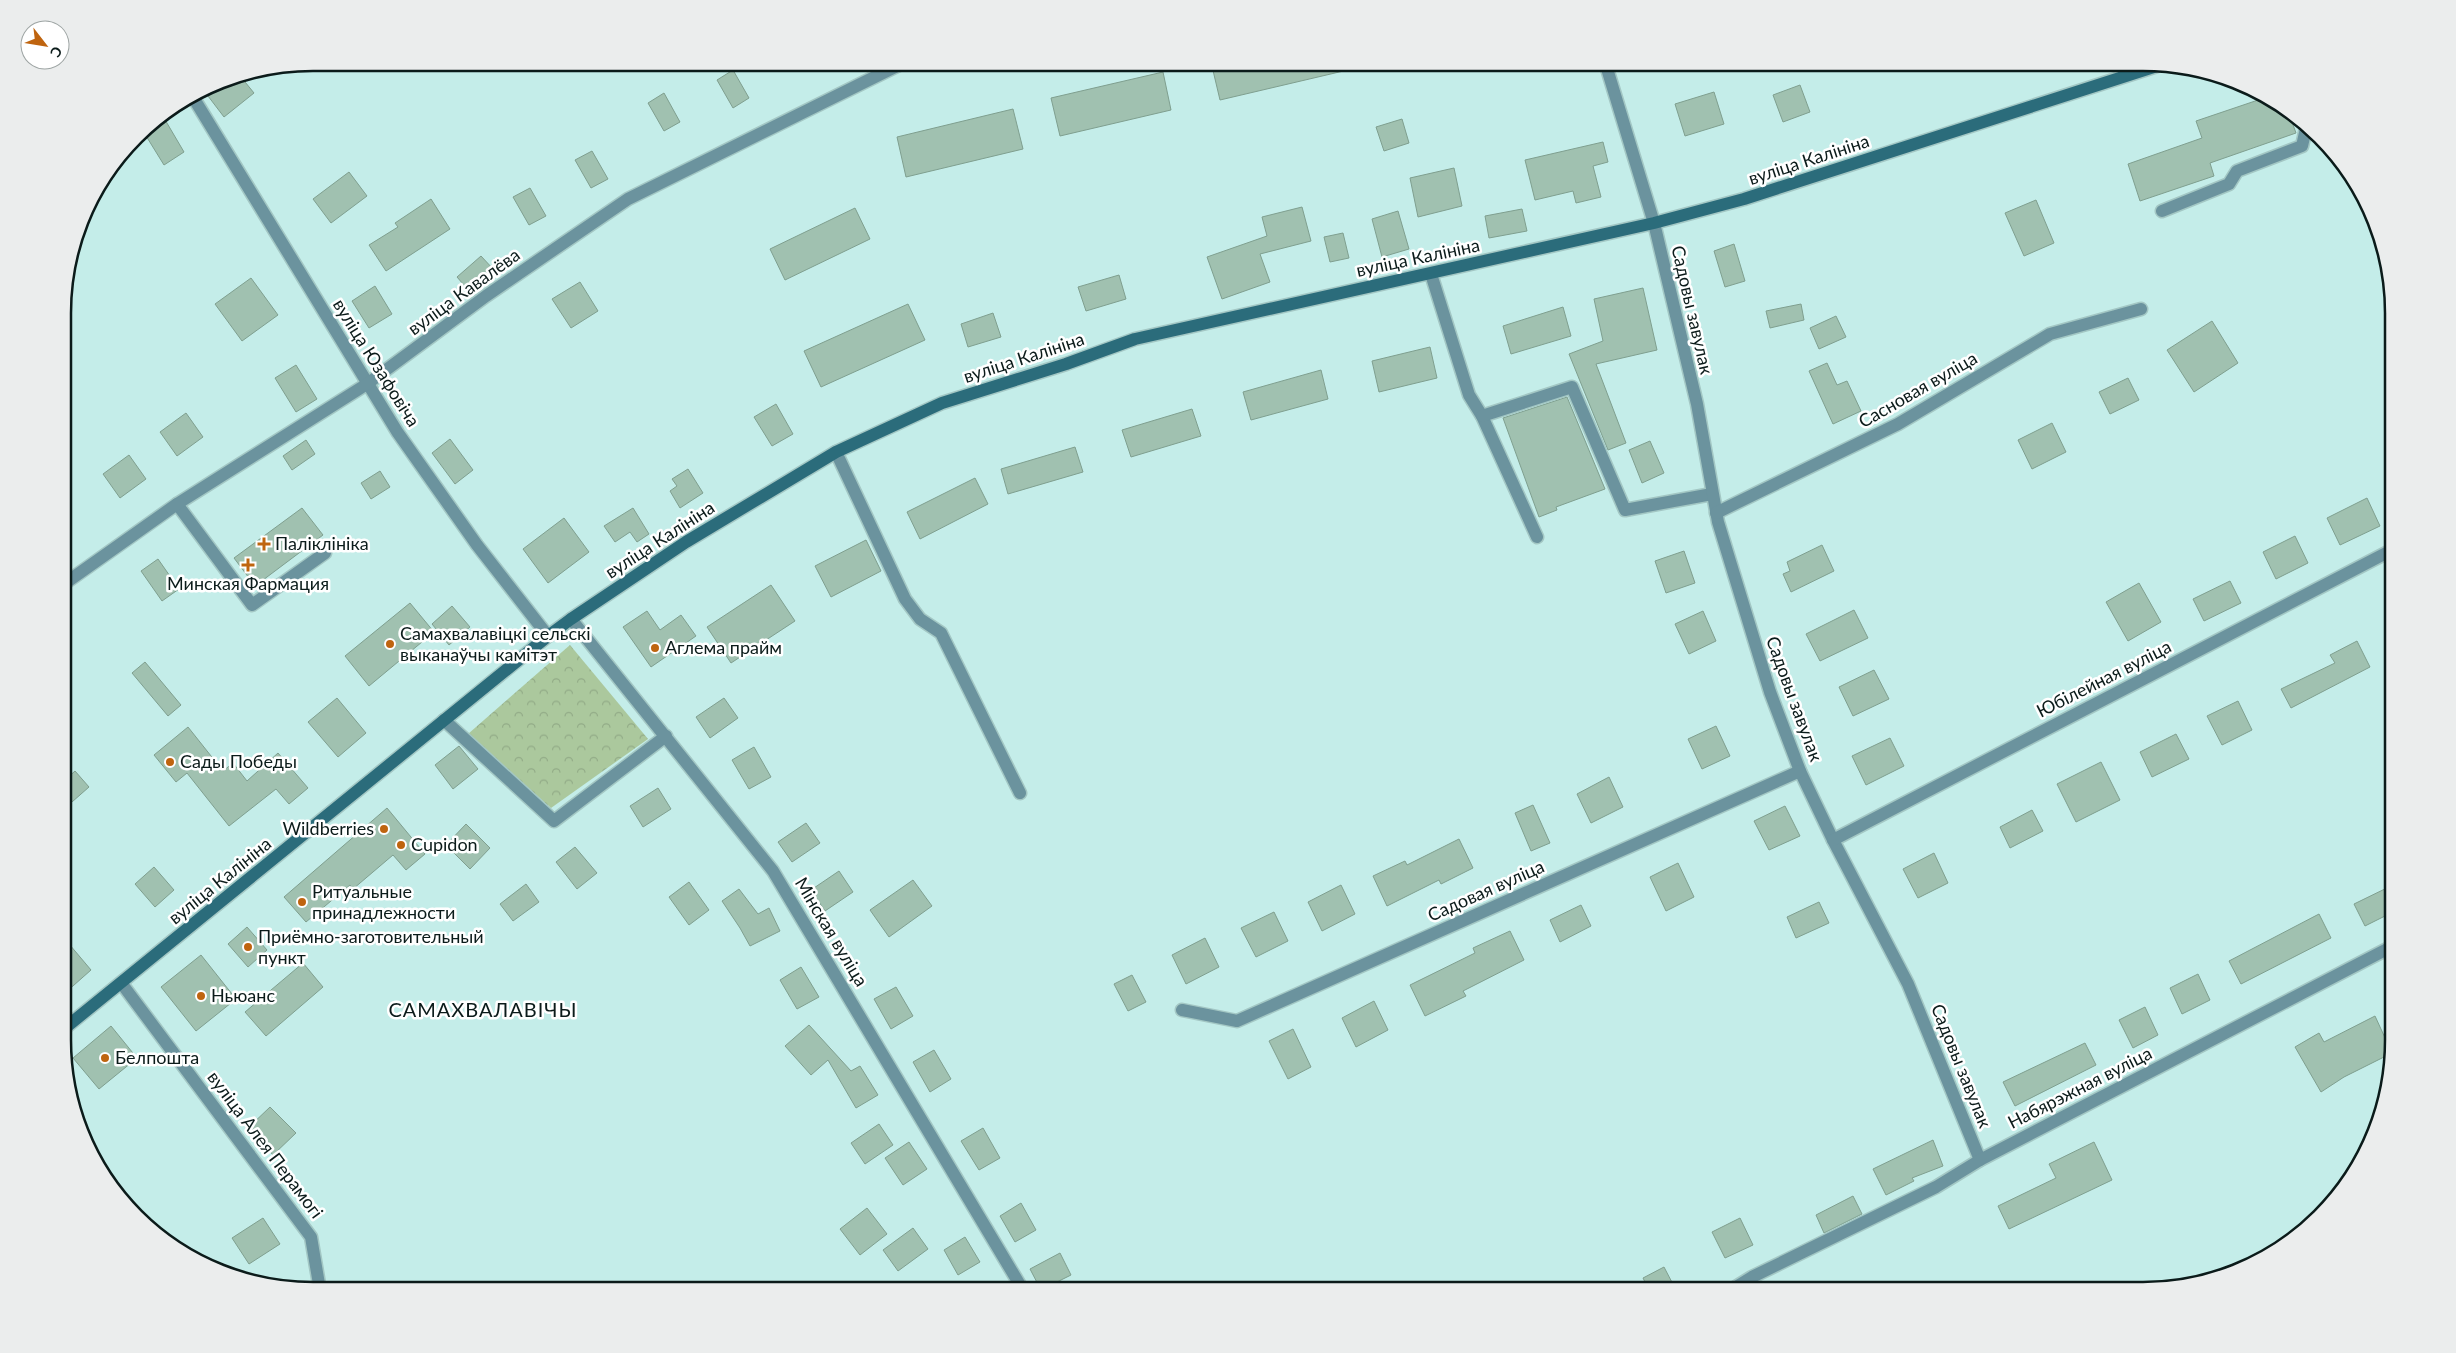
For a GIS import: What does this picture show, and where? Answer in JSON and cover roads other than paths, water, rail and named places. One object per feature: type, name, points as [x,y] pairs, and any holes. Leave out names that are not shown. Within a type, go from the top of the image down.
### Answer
[{"type":"street","name":"вуліца Кавалёва","points":[[71,579],[177,504],[368,384],[486,296],[628,199],[887,71]]},
{"type":"street","name":"Садовы завулак","points":[[1608,71],[1654,223],[1697,404],[1716,513],[1770,692],[1800,771],[1833,840],[1908,984],[1980,1160]]},
{"type":"street","name":"вуліца Калініна","points":[[71,1023],[571,619],[686,542],[836,452],[942,402],[1066,364],[1135,339],[1654,223],[1744,199],[2141,71]]},
{"type":"street","name":"вуліца Юзафовіча","points":[[196,102],[398,433],[472,537],[548,636]]},
{"type":"street","points":[[2162,211],[2229,184],[2237,171],[2302,146],[2305,134]]},
{"type":"street","points":[[1431,274],[1469,395],[1482,416],[1537,537]]},
{"type":"street","name":"Сасновая вуліца","points":[[1716,513],[1898,424],[2050,334],[2141,308]]},
{"type":"street","points":[[1482,416],[1572,387],[1625,510],[1712,494]]},
{"type":"street","points":[[836,452],[905,599],[920,619],[941,633],[1020,793]]},
{"type":"street","points":[[177,504],[252,605],[325,552]]},
{"type":"street","name":"Юбілейная вуліца","points":[[1833,840],[2385,554]]},
{"type":"street","name":"Мінская вуліца","points":[[571,619],[773,870],[1018,1282]]},
{"type":"street","points":[[444,720],[554,821],[666,736]]},
{"type":"street","name":"Садовая вуліца","points":[[1182,1010],[1237,1021],[1800,771]]},
{"type":"street","name":"Набярэжная вуліца","points":[[1744,1282],[1936,1187],[1980,1160],[2385,950]]},
{"type":"street","name":"вуліца Алея Перамогі","points":[[122,984],[311,1237],[319,1282]]},
{"type":"place","name":"Паліклініка","points":[[264,544]]},
{"type":"place","name":"Минская Фармация","points":[[248,565]]},
{"type":"place","name":"Самахвалавіцкі сельскі выканаўчы камітэт","points":[[390,644]]},
{"type":"place","name":"Аглема прайм","points":[[655,648]]},
{"type":"place","name":"Сады Победы","points":[[170,762]]},
{"type":"place","name":"Wildberries","points":[[384,829]]},
{"type":"place","name":"Cupidon","points":[[401,845]]},
{"type":"place","name":"Ритуальные принадлежности","points":[[302,902]]},
{"type":"place","name":"Приёмно-заготовительный пункт","points":[[248,947]]},
{"type":"place","name":"Ньюанс","points":[[201,996]]},
{"type":"place","name":"Белпошта","points":[[105,1058]]},
{"type":"district","name":"САМАХВАЛАВІЧЫ","points":[[483,1010]]}]
